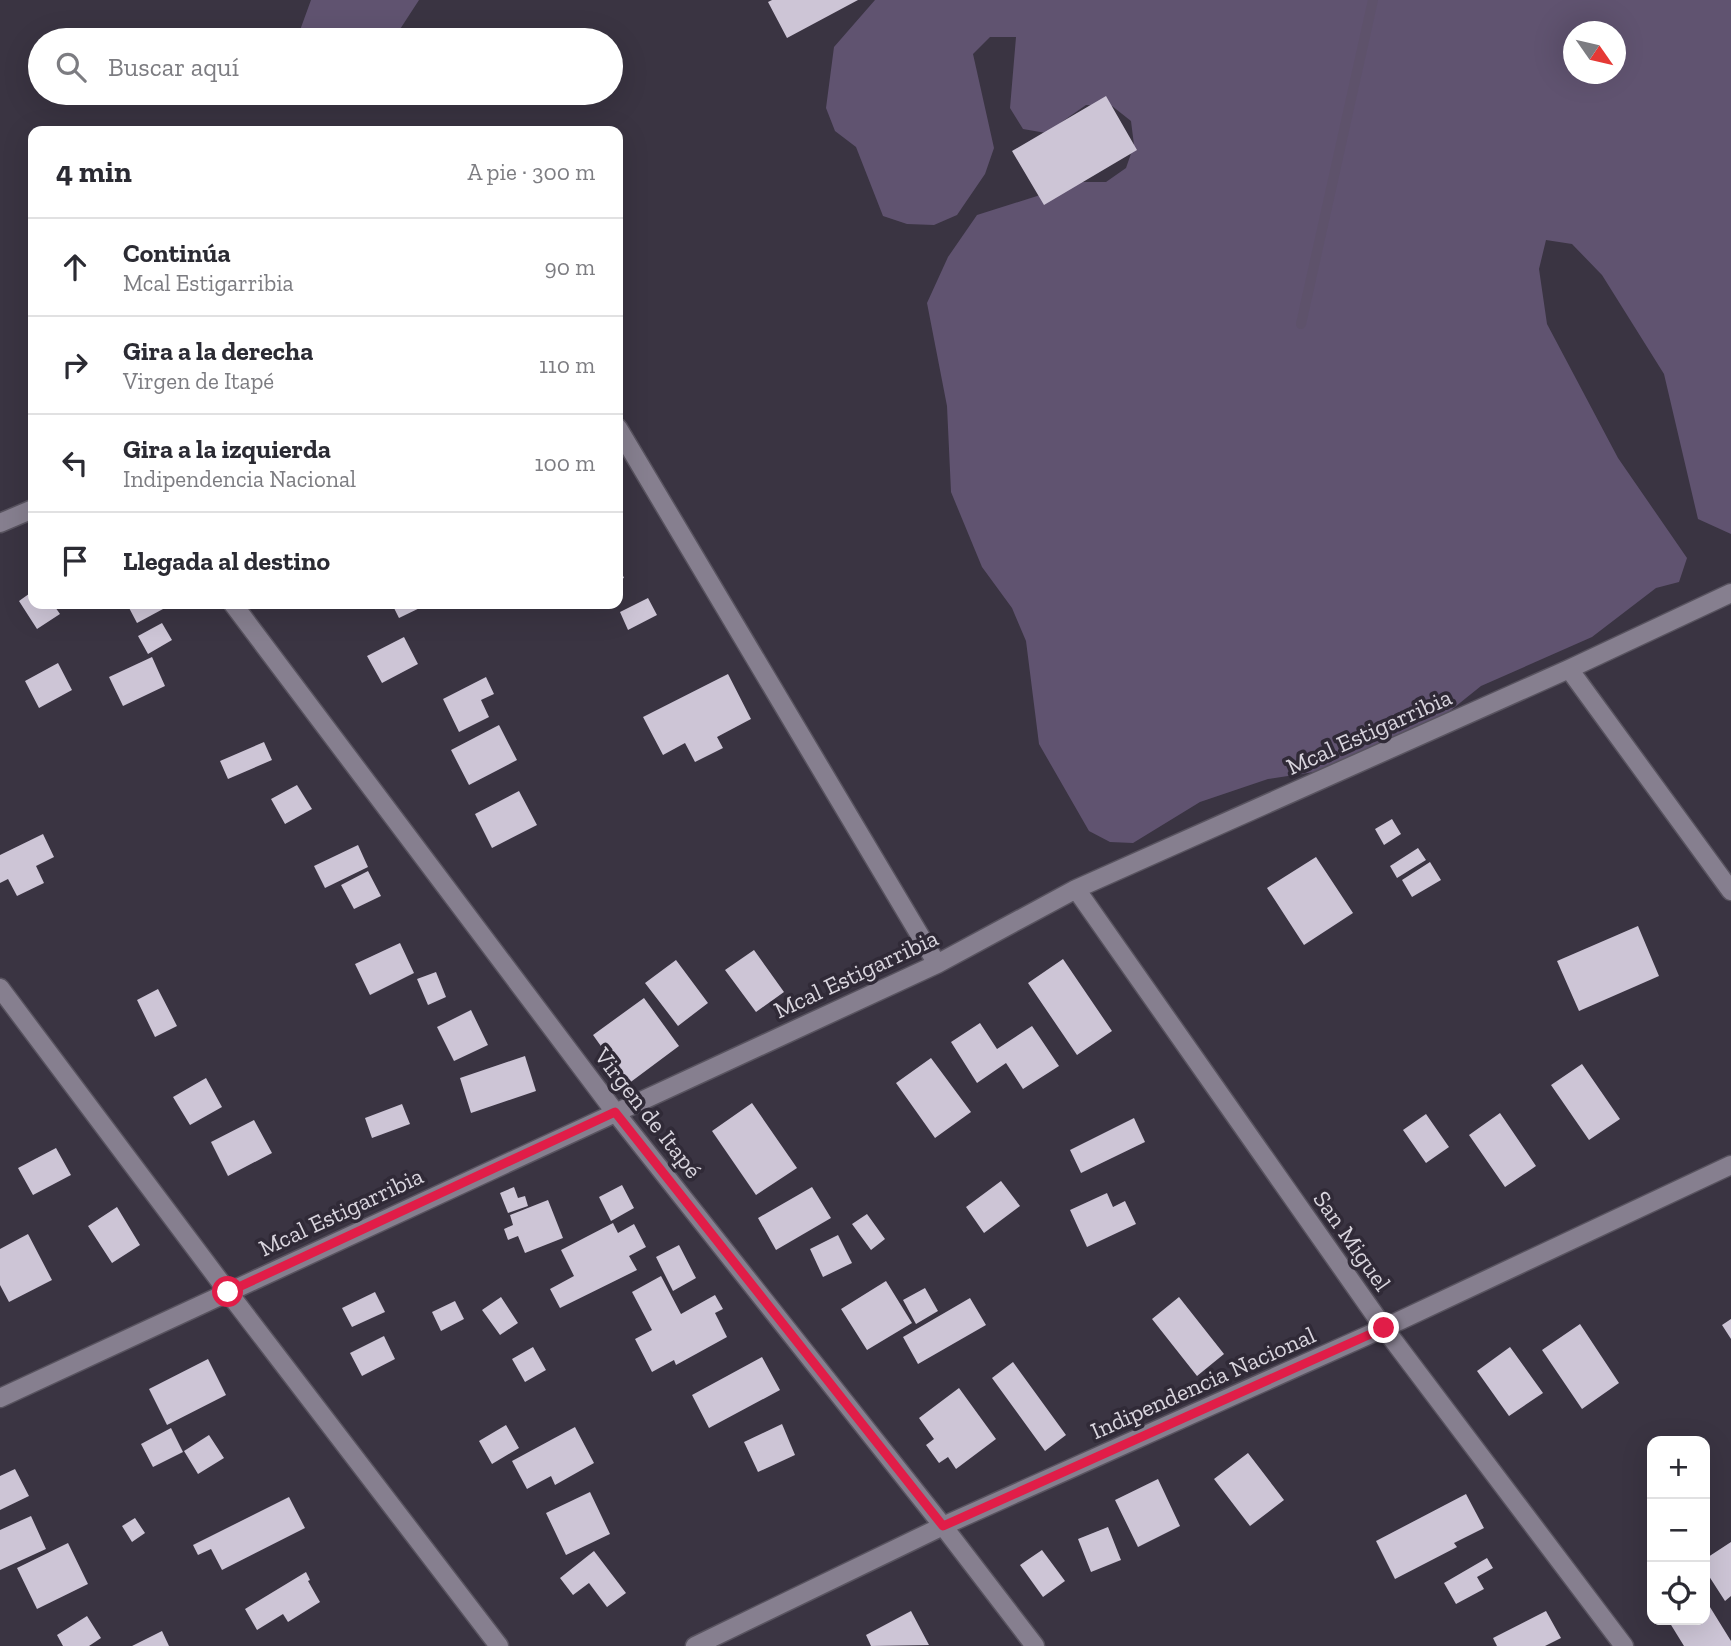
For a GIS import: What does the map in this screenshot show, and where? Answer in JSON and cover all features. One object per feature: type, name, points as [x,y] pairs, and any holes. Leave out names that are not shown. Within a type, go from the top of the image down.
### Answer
[{"type":"street","points":[[623,436],[937,964]]},
{"type":"street","points":[[0,523],[28,511]]},
{"type":"street","name":"Mcal Estigarribia","points":[[0,1398],[937,964],[1076,889],[1569,669],[1731,593]]},
{"type":"street","name":"Virgen de Itapé","points":[[237,609],[615,1112],[1035,1646]]},
{"type":"street","points":[[1569,669],[1731,891]]},
{"type":"street","name":"San Miguel","points":[[1076,889],[1384,1328],[1624,1646]]},
{"type":"street","points":[[0,988],[499,1646]]},
{"type":"street","name":"Indipendencia Nacional","points":[[695,1646],[943,1526],[1384,1328],[1731,1165]]},
{"type":"shaded area","points":[[311,0],[419,0],[401,28],[301,28]]},
{"type":"shaded area","points":[[875,0],[1731,0],[1731,534],[1698,519],[1664,374],[1602,275],[1572,244],[1546,240],[1539,269],[1547,324],[1618,458],[1687,558],[1679,582],[1656,588],[1592,637],[1481,686],[1420,735],[1340,768],[1268,779],[1200,802],[1133,843],[1110,842],[1089,831],[1039,744],[1026,641],[1012,608],[982,567],[951,492],[947,406],[927,303],[948,257],[977,215],[1081,182],[1106,182],[1126,168],[1134,145],[1131,121],[1112,106],[1086,105],[1046,133],[1023,129],[1010,108],[1016,37],[990,37],[973,54],[994,148],[985,174],[957,215],[934,225],[907,224],[883,216],[856,147],[835,131],[826,108],[834,47]]},
{"type":"building","points":[[858,0],[787,38],[768,2]]},
{"type":"building","points":[[1106,96],[1137,150],[1044,205],[1012,151]]},
{"type":"building","points":[[28,595],[28,609],[56,609],[60,614],[37,629],[19,601]]},
{"type":"building","points":[[648,598],[657,615],[628,630],[620,612]]},
{"type":"building","points":[[130,609],[163,609],[137,623]]},
{"type":"building","points":[[394,609],[418,609],[399,618]]},
{"type":"building","points":[[162,623],[172,640],[148,654],[138,636]]},
{"type":"building","points":[[404,637],[418,664],[382,683],[367,656]]},
{"type":"building","points":[[152,657],[165,686],[123,706],[109,677]]},
{"type":"building","points":[[58,663],[72,690],[39,708],[25,681]]},
{"type":"building","points":[[728,674],[751,719],[717,737],[723,748],[695,762],[685,743],[663,755],[643,717]]},
{"type":"building","points":[[486,677],[494,694],[481,700],[489,717],[459,732],[443,699]]},
{"type":"building","points":[[499,725],[517,760],[469,785],[451,750]]},
{"type":"building","points":[[264,742],[272,760],[228,779],[220,761]]},
{"type":"building","points":[[297,785],[312,809],[285,824],[271,799]]},
{"type":"building","points":[[519,791],[537,825],[492,848],[475,814]]},
{"type":"building","points":[[1392,819],[1401,834],[1384,845],[1375,829]]},
{"type":"building","points":[[43,834],[54,857],[36,866],[44,883],[17,896],[8,879],[0,883],[0,855]]},
{"type":"building","points":[[358,845],[368,867],[325,888],[314,866]]},
{"type":"building","points":[[1418,848],[1426,860],[1397,878],[1390,866]]},
{"type":"building","points":[[1316,857],[1353,913],[1304,945],[1267,888]]},
{"type":"building","points":[[1430,862],[1441,880],[1412,897],[1402,880]]},
{"type":"building","points":[[368,871],[381,896],[354,909],[341,885]]},
{"type":"building","points":[[1638,926],[1659,976],[1579,1011],[1557,961]]},
{"type":"building","points":[[400,943],[414,973],[370,995],[355,964]]},
{"type":"building","points":[[754,950],[784,992],[756,1012],[725,970]]},
{"type":"building","points":[[1063,959],[1112,1031],[1077,1055],[1028,983]]},
{"type":"building","points":[[676,960],[708,1003],[678,1026],[645,983]]},
{"type":"building","points":[[436,972],[446,997],[428,1005],[417,979]]},
{"type":"building","points":[[158,989],[177,1026],[155,1037],[137,1000]]},
{"type":"building","points":[[644,998],[679,1046],[628,1084],[593,1035]]},
{"type":"building","points":[[471,1010],[488,1045],[454,1061],[437,1027]]},
{"type":"building","points":[[980,1023],[997,1049],[1032,1026],[1059,1066],[1023,1089],[1006,1063],[977,1083],[951,1042]]},
{"type":"building","points":[[525,1056],[536,1091],[471,1113],[460,1078]]},
{"type":"building","points":[[931,1058],[971,1112],[935,1138],[896,1083]]},
{"type":"building","points":[[1582,1064],[1620,1119],[1589,1140],[1551,1085]]},
{"type":"building","points":[[206,1078],[222,1107],[190,1125],[173,1097]]},
{"type":"building","points":[[752,1103],[797,1168],[756,1195],[712,1131]]},
{"type":"building","points":[[402,1104],[410,1124],[372,1138],[365,1118]]},
{"type":"building","points":[[1500,1113],[1536,1166],[1505,1187],[1469,1135]]},
{"type":"building","points":[[1426,1114],[1449,1147],[1426,1163],[1403,1130]]},
{"type":"building","points":[[1134,1118],[1145,1142],[1081,1173],[1070,1150]]},
{"type":"building","points":[[254,1120],[272,1153],[228,1176],[211,1142]]},
{"type":"building","points":[[56,1148],[71,1175],[33,1195],[18,1168]]},
{"type":"building","points":[[1001,1181],[1020,1206],[984,1233],[966,1207]]},
{"type":"building","points":[[622,1185],[634,1208],[611,1221],[599,1197]]},
{"type":"building","points":[[514,1187],[518,1198],[525,1196],[528,1206],[508,1213],[500,1193]]},
{"type":"building","points":[[812,1187],[831,1218],[776,1250],[758,1218]]},
{"type":"building","points":[[1107,1193],[1113,1207],[1125,1201],[1136,1224],[1087,1247],[1070,1210]]},
{"type":"building","points":[[548,1200],[563,1238],[525,1253],[518,1236],[508,1240],[504,1229],[513,1225],[510,1215]]},
{"type":"building","points":[[117,1207],[140,1245],[112,1263],[88,1226]]},
{"type":"building","points":[[867,1214],[885,1239],[871,1250],[852,1224]]},
{"type":"building","points":[[613,1223],[618,1233],[634,1224],[646,1247],[629,1256],[637,1270],[560,1308],[550,1289],[574,1276],[561,1250]]},
{"type":"building","points":[[28,1234],[52,1280],[9,1302],[0,1285],[0,1249]]},
{"type":"building","points":[[838,1235],[852,1263],[823,1277],[810,1249]]},
{"type":"building","points":[[679,1245],[696,1278],[673,1291],[656,1257]]},
{"type":"building","points":[[661,1276],[681,1314],[715,1295],[723,1309],[715,1313],[727,1337],[676,1365],[674,1360],[652,1372],[635,1339],[652,1330],[632,1292]]},
{"type":"building","points":[[886,1281],[912,1323],[867,1350],[841,1309]]},
{"type":"building","points":[[925,1288],[938,1311],[916,1324],[903,1300]]},
{"type":"building","points":[[375,1292],[385,1312],[352,1327],[342,1308]]},
{"type":"building","points":[[501,1297],[518,1323],[500,1335],[482,1310]]},
{"type":"building","points":[[1179,1297],[1224,1354],[1197,1376],[1152,1319]]},
{"type":"building","points":[[970,1298],[986,1325],[918,1364],[903,1337]]},
{"type":"building","points":[[455,1301],[464,1319],[441,1331],[432,1312]]},
{"type":"building","points":[[1731,1319],[1731,1339],[1722,1325]]},
{"type":"building","points":[[1580,1324],[1619,1383],[1582,1409],[1542,1350]]},
{"type":"building","points":[[384,1336],[395,1359],[362,1376],[350,1353]]},
{"type":"building","points":[[533,1347],[546,1370],[525,1382],[512,1359]]},
{"type":"building","points":[[1510,1347],[1543,1393],[1509,1416],[1477,1371]]},
{"type":"building","points":[[762,1357],[780,1390],[709,1428],[692,1395]]},
{"type":"building","points":[[208,1359],[226,1395],[167,1425],[149,1389]]},
{"type":"building","points":[[1013,1362],[1066,1435],[1045,1451],[992,1378]]},
{"type":"building","points":[[959,1388],[996,1439],[956,1469],[948,1457],[939,1463],[926,1445],[934,1439],[919,1418]]},
{"type":"building","points":[[782,1424],[795,1455],[758,1472],[744,1442]]},
{"type":"building","points":[[506,1425],[519,1448],[492,1464],[479,1441]]},
{"type":"building","points":[[575,1427],[594,1463],[555,1485],[551,1476],[527,1489],[512,1461]]},
{"type":"building","points":[[171,1428],[183,1452],[153,1467],[141,1444]]},
{"type":"building","points":[[209,1435],[224,1458],[198,1474],[184,1451]]},
{"type":"building","points":[[1248,1453],[1284,1500],[1250,1526],[1214,1479]]},
{"type":"building","points":[[15,1469],[29,1496],[0,1510],[0,1476]]},
{"type":"building","points":[[1158,1479],[1180,1526],[1138,1547],[1115,1500]]},
{"type":"building","points":[[590,1492],[610,1534],[566,1555],[546,1513]]},
{"type":"building","points":[[1466,1494],[1484,1528],[1454,1543],[1457,1547],[1395,1579],[1376,1541]]},
{"type":"building","points":[[289,1497],[305,1528],[222,1570],[211,1549],[198,1555],[193,1545]]},
{"type":"building","points":[[31,1516],[46,1549],[0,1570],[0,1530]]},
{"type":"building","points":[[135,1518],[145,1533],[132,1542],[122,1526]]},
{"type":"building","points":[[1108,1527],[1121,1560],[1091,1572],[1078,1539]]},
{"type":"building","points":[[1731,1542],[1731,1596],[1725,1601],[1710,1578],[1710,1556]]},
{"type":"building","points":[[68,1543],[88,1584],[37,1609],[17,1568]]},
{"type":"building","points":[[1042,1550],[1065,1581],[1043,1597],[1020,1565]]},
{"type":"building","points":[[594,1551],[626,1593],[607,1607],[589,1583],[573,1595],[560,1578]]},
{"type":"building","points":[[1487,1558],[1493,1568],[1477,1577],[1484,1589],[1456,1604],[1444,1583]]},
{"type":"building","points":[[306,1572],[320,1602],[288,1622],[283,1614],[257,1630],[245,1609]]},
{"type":"building","points":[[1710,1607],[1731,1641],[1731,1646],[1684,1646],[1671,1625],[1710,1625]]},
{"type":"building","points":[[911,1611],[929,1645],[871,1646],[866,1635]]},
{"type":"building","points":[[1546,1611],[1561,1638],[1545,1646],[1497,1646],[1493,1638]]},
{"type":"building","points":[[87,1616],[101,1638],[89,1646],[63,1646],[57,1635]]},
{"type":"building","points":[[162,1631],[169,1646],[132,1646]]},
{"type":"waterway","points":[[1301,324],[1373,0]]},
{"type":"route","points":[[228,1292],[615,1112],[943,1526],[1384,1328]]}]
